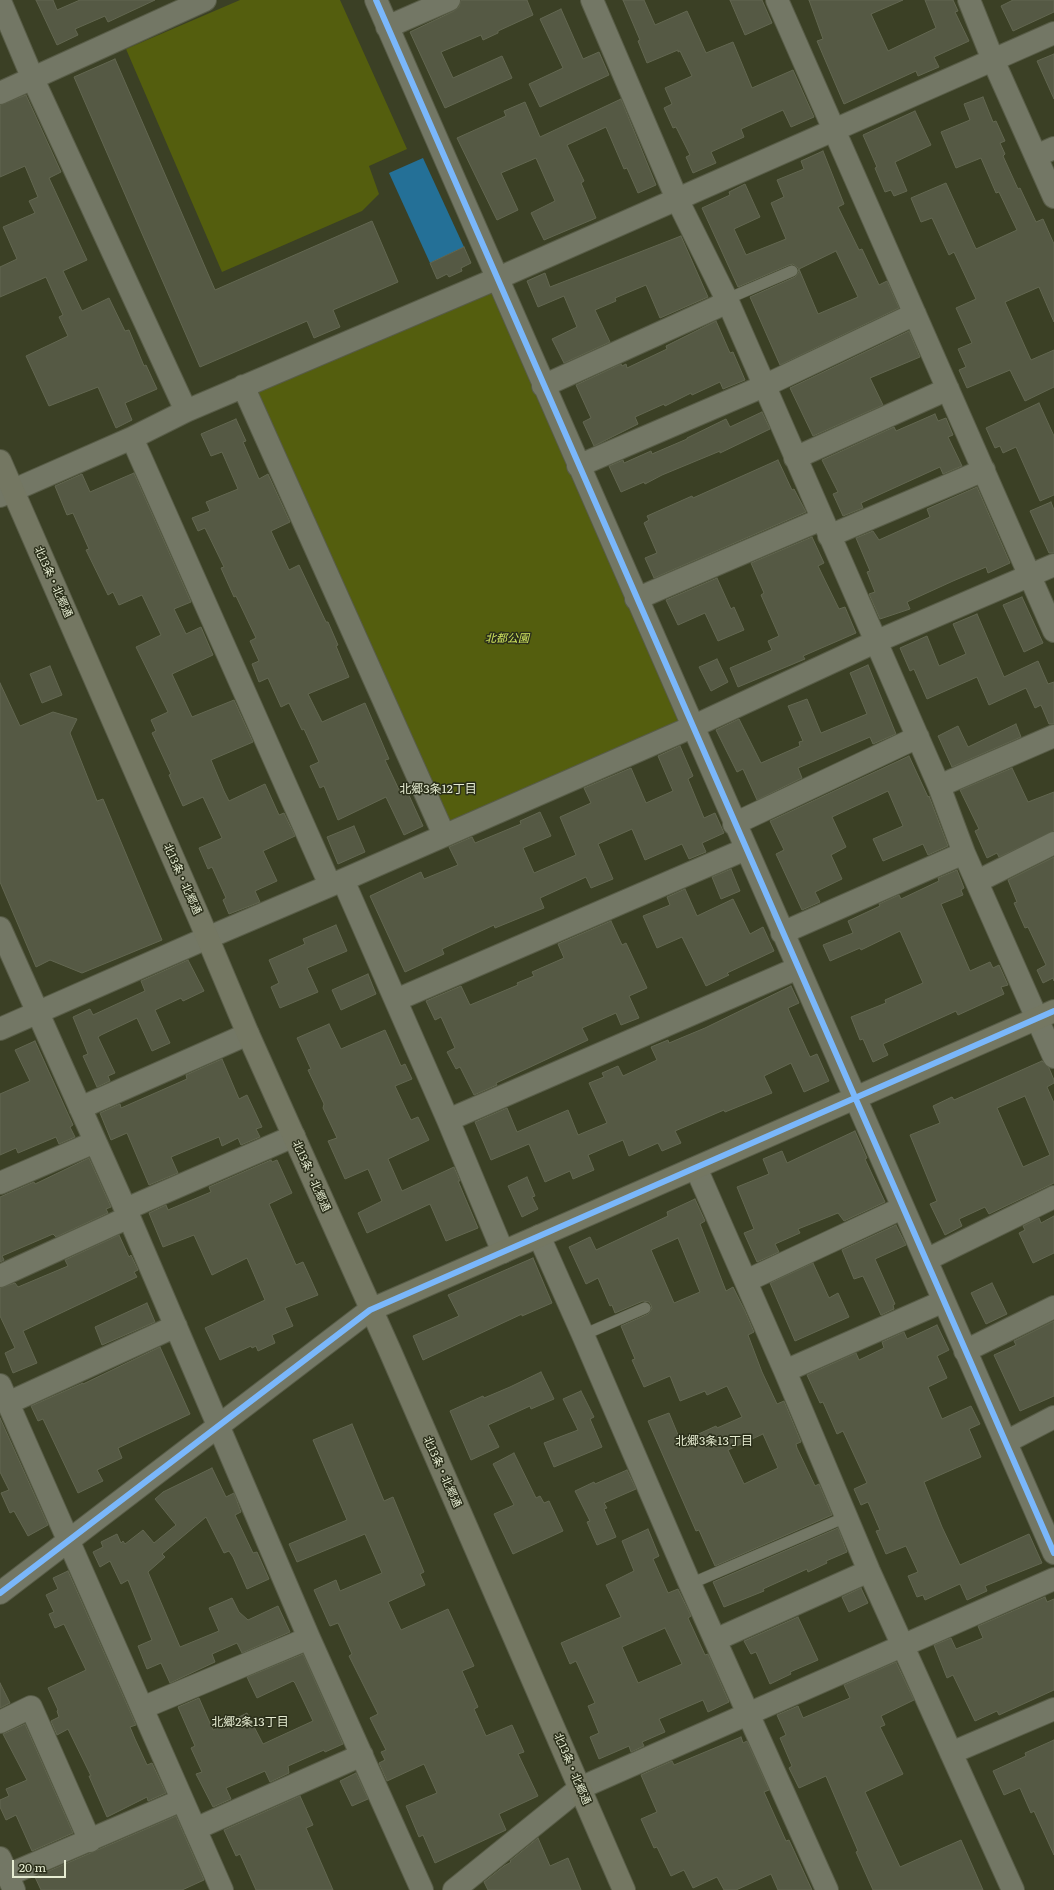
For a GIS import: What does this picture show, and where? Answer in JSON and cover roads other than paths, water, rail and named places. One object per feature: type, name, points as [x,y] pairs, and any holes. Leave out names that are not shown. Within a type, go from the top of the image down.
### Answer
[{"type":"main road","name":"北13条・北郷通","points":[[0,461],[6,493],[207,938],[248,1034],[390,1352],[624,1890]]},
{"type":"main road","points":[[370,1310],[1045,1015]]},
{"type":"street","points":[[0,93],[34,79],[184,4],[205,0]]},
{"type":"street","points":[[376,0],[496,279],[1054,1553]]},
{"type":"street","points":[[387,27],[449,0]]},
{"type":"street","points":[[592,0],[677,200],[727,301],[875,642],[918,737],[939,786],[964,853],[1045,1015],[1054,1057]]},
{"type":"street","points":[[778,0],[1054,631]]},
{"type":"street","points":[[968,0],[993,60],[1045,152],[1054,198]]},
{"type":"street","points":[[0,1],[34,79],[186,411]]},
{"type":"street","points":[[6,493],[132,438],[186,411],[496,279],[1054,33]]},
{"type":"street","points":[[543,386],[727,301]]},
{"type":"street","points":[[578,466],[764,386],[915,314]]},
{"type":"street","points":[[243,386],[444,835]]},
{"type":"street","points":[[795,458],[948,389]]},
{"type":"street","points":[[132,438],[336,883],[396,1000],[503,1252]]},
{"type":"street","points":[[636,599],[825,527],[984,470]]},
{"type":"street","points":[[0,1029],[38,1014],[207,938],[692,727],[875,642],[1054,564]]},
{"type":"street","points":[[939,786],[1054,736]]},
{"type":"street","points":[[734,824],[918,737]]},
{"type":"street","points":[[978,881],[1054,843]]},
{"type":"street","points":[[396,1000],[746,849]]},
{"type":"street","points":[[782,933],[964,853]]},
{"type":"street","points":[[0,928],[127,1213],[309,1638],[422,1890]]},
{"type":"street","points":[[448,1120],[798,968]]},
{"type":"street","points":[[80,1108],[248,1034]]},
{"type":"street","points":[[0,1276],[127,1213],[294,1136]]},
{"type":"street","points":[[0,1183],[95,1142]]},
{"type":"street","points":[[696,1168],[785,1371],[869,1571],[1013,1890]]},
{"type":"street","points":[[926,1260],[1054,1197]]},
{"type":"street","points":[[746,1281],[902,1208]]},
{"type":"street","points":[[539,1236],[690,1584],[827,1890]]},
{"type":"street","points":[[785,1371],[944,1301]]},
{"type":"street","points":[[965,1351],[1054,1308]]},
{"type":"street","points":[[0,1593],[370,1310]]},
{"type":"street","points":[[176,1326],[4,1394],[195,1828],[218,1889]]},
{"type":"street","points":[[1006,1442],[1054,1417]]},
{"type":"street","points":[[715,1640],[869,1571]]},
{"type":"street","points":[[454,1890],[580,1788],[1054,1579]]},
{"type":"street","points":[[142,1708],[309,1638]]},
{"type":"street","points":[[0,1722],[31,1707],[90,1841]]},
{"type":"street","points":[[951,1753],[1054,1709]]},
{"type":"street","points":[[195,1828],[362,1755]]},
{"type":"street","points":[[7,1874],[90,1841],[182,1800]]},
{"type":"lane","points":[[727,301],[792,271]]},
{"type":"lane","points":[[583,1335],[645,1308]]},
{"type":"lane","points":[[690,1584],[846,1517]]},
{"type":"water","points":[[423,158],[464,247],[430,263],[389,173]]},
{"type":"district","name":"北郷3条12丁目","points":[[438,789]]},
{"type":"district","name":"北郷3条13丁目","points":[[714,1441]]},
{"type":"district","name":"北郷2条13丁目","points":[[250,1722]]},
{"type":"park label","name":"北都公園","points":[[507,639]]}]
